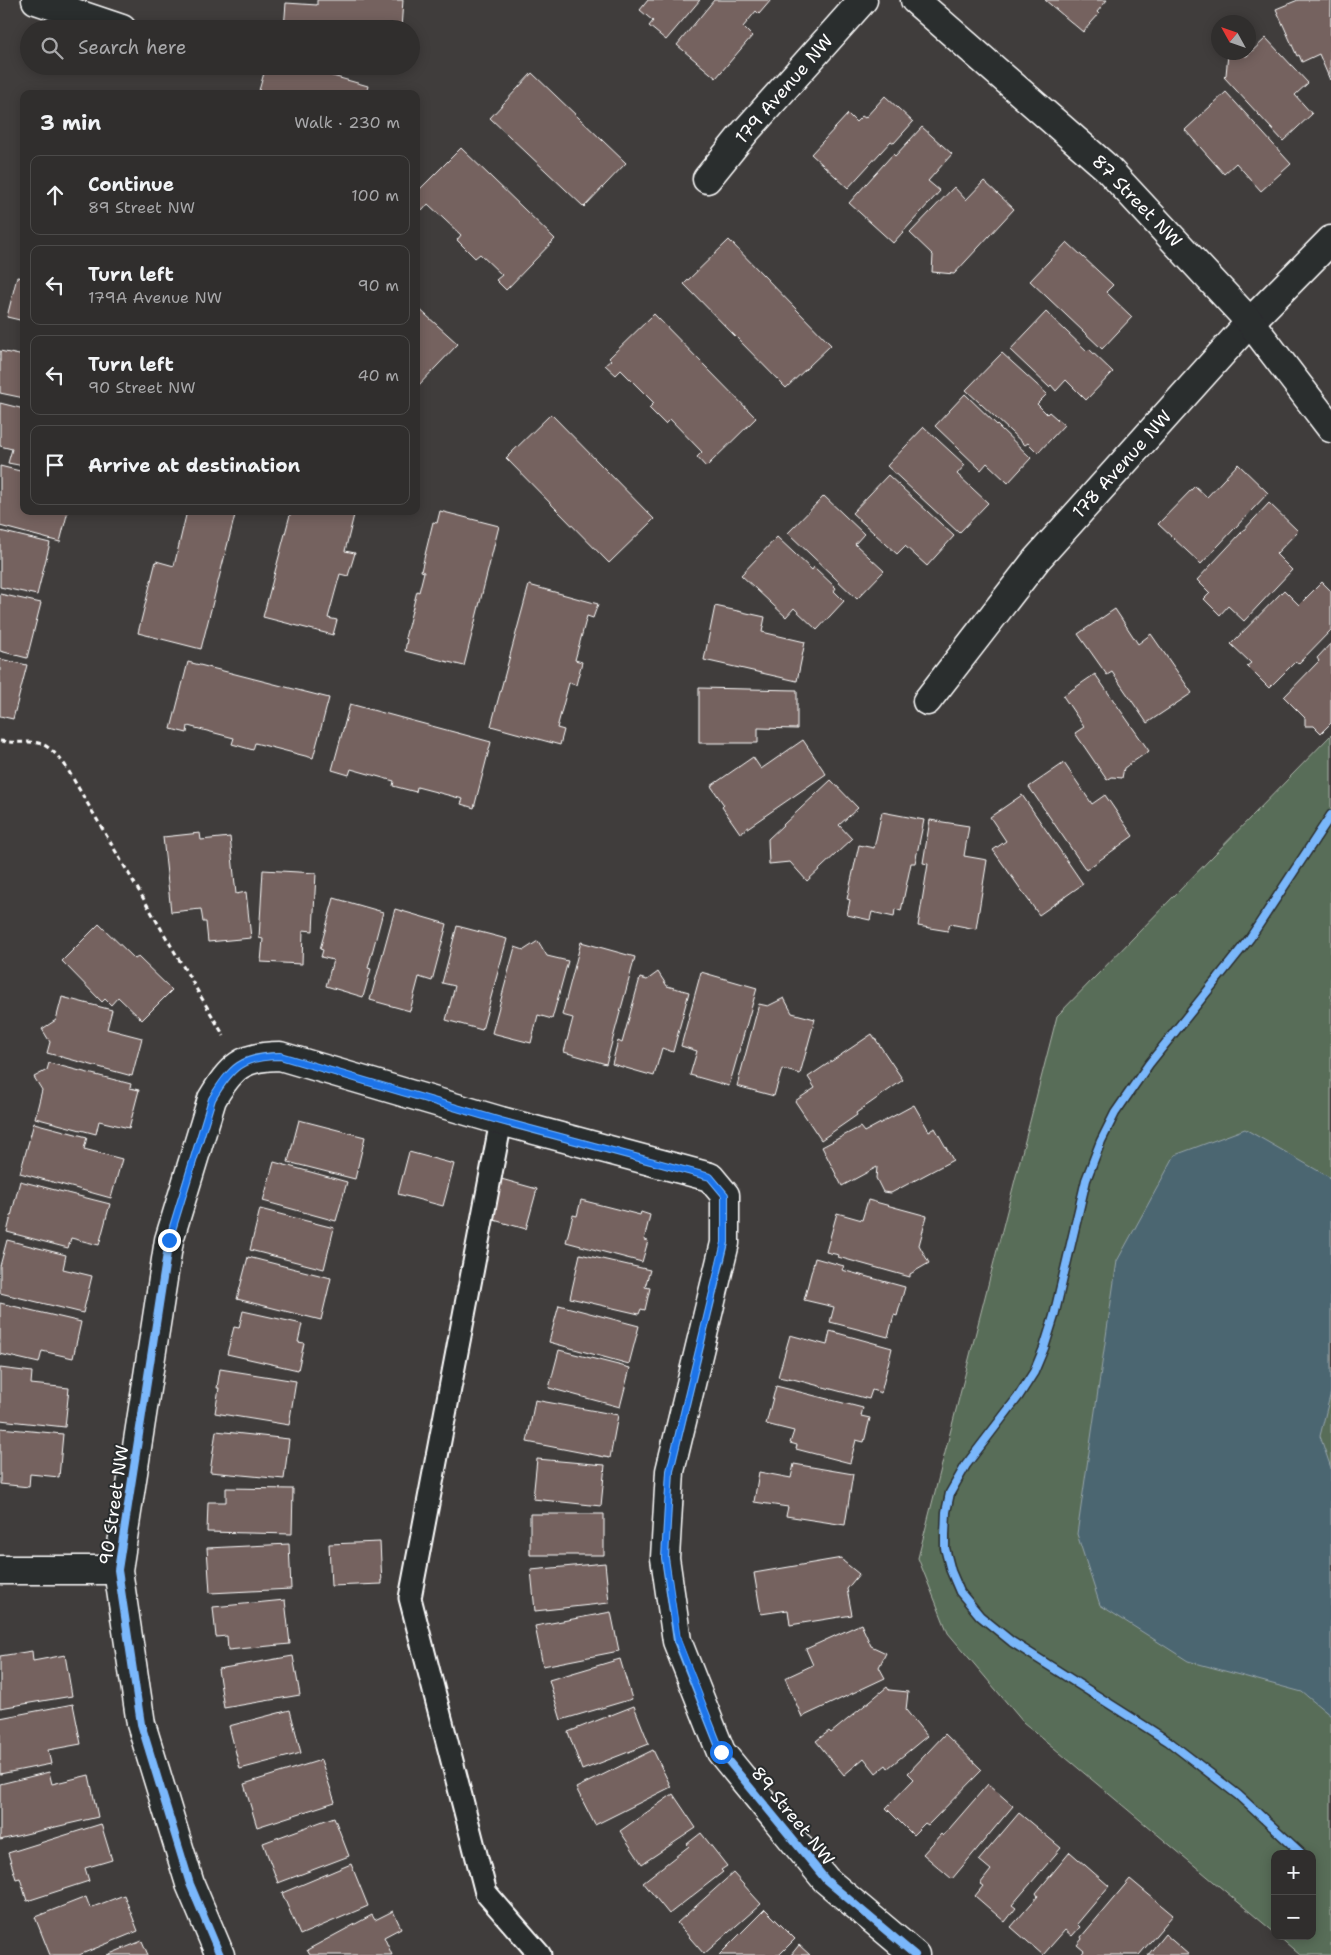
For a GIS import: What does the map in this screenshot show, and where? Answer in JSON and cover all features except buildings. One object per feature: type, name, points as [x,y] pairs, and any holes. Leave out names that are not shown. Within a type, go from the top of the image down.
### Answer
[{"type":"street","points":[[36,0],[95,20]]},
{"type":"street","name":"179 Avenue NW","points":[[707,179],[745,132],[863,0]]},
{"type":"street","name":"87 Street NW","points":[[915,0],[1106,167],[1250,322],[1331,428]]},
{"type":"street","name":"178 Avenue NW","points":[[927,701],[1037,559],[1250,322],[1331,240]]},
{"type":"street","points":[[240,1063],[262,1056],[280,1056],[501,1121]]},
{"type":"street","name":"90 Street NW","points":[[220,1955],[190,1884],[141,1724],[118,1570],[169,1240],[212,1099],[223,1081],[240,1063]]},
{"type":"street","name":"89 Street NW","points":[[501,1121],[710,1177],[725,1195],[725,1242],[670,1471],[665,1558],[678,1641],[721,1752],[826,1880],[915,1955]]},
{"type":"street","points":[[0,1570],[118,1570]]},
{"type":"lane","points":[[501,1121],[410,1598],[486,1893],[540,1955]]},
{"type":"path","points":[[0,741],[13,743],[35,742],[47,745],[65,765],[240,1063]]},
{"type":"green space","points":[[1331,735],[1331,1955],[1300,1955],[1283,1940],[1316,1940],[1316,1850],[1271,1850],[1271,1930],[1023,1722],[948,1633],[918,1558],[1057,1016]]},
{"type":"water","points":[[1245,1129],[1329,1177],[1331,1182],[1331,1392],[1320,1436],[1331,1468],[1331,1716],[1302,1692],[1188,1661],[1100,1605],[1077,1534],[1117,1261],[1175,1155]]},
{"type":"cycle path","points":[[1298,1850],[1238,1795],[1168,1741],[1012,1642],[980,1616],[960,1592],[951,1571],[945,1548],[945,1535],[946,1512],[950,1493],[966,1465],[1018,1397],[1034,1372],[1044,1348],[1054,1316],[1086,1180],[1101,1141],[1115,1113],[1149,1064],[1250,938],[1331,815]]},
{"type":"cycle path","points":[[220,1955],[190,1884],[141,1724],[118,1570],[169,1240],[212,1099],[225,1079],[239,1066],[256,1058],[280,1056],[501,1121],[710,1177],[725,1195],[725,1243],[670,1471],[665,1558],[677,1641],[721,1752],[826,1880],[915,1955]]},
{"type":"route","points":[[169,1240],[212,1099],[223,1081],[240,1063],[262,1056],[280,1056],[501,1121],[710,1177],[725,1195],[725,1242],[670,1471],[665,1558],[678,1641],[721,1752]]}]
